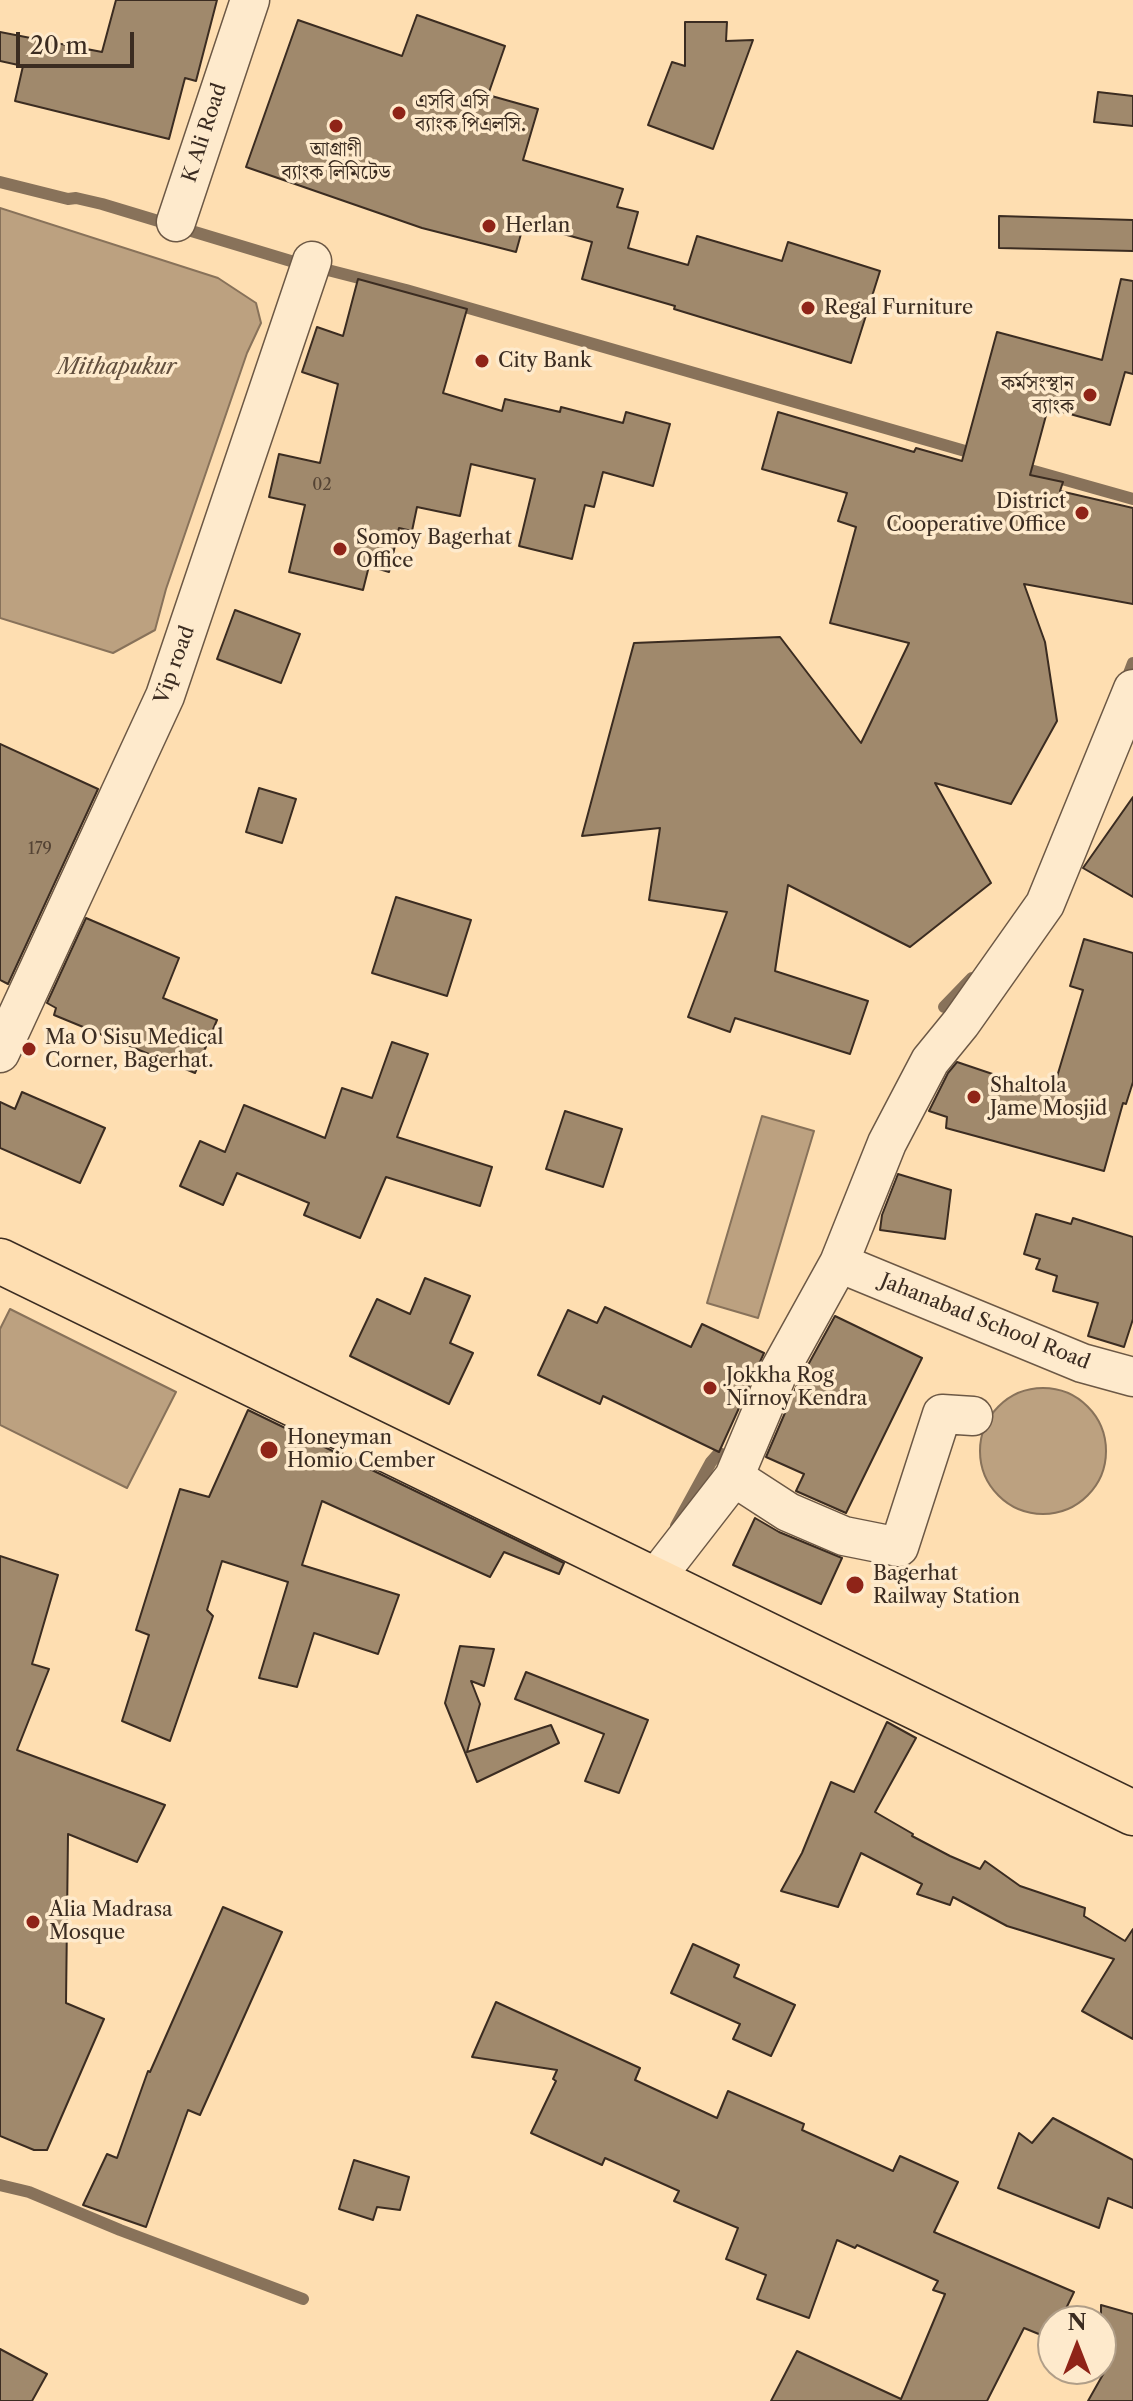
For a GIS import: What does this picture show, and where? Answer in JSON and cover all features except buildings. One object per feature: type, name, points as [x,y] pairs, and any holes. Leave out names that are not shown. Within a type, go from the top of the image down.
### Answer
[{"type":"main road","points":[[0,1261],[1133,1813]]},
{"type":"street","name":"K Ali Road","points":[[176,222],[250,0]]},
{"type":"street","name":"Vip road","points":[[0,1053],[165,696],[312,261]]},
{"type":"street","points":[[654,1580],[734,1477],[777,1375],[839,1263],[887,1143],[930,1061],[961,1023],[1045,904],[1133,689]]},
{"type":"street","name":"Jahanabad School Road","points":[[839,1263],[1082,1363],[1133,1377]]},
{"type":"street","points":[[734,1477],[788,1512],[844,1536],[899,1547],[942,1414],[973,1416]]},
{"type":"water","name":"Mithapukur","points":[[0,208],[218,278],[256,303],[261,323],[247,353],[166,589],[155,630],[113,653],[0,618]]},
{"type":"water","points":[[762,1116],[814,1131],[758,1318],[707,1303]]},
{"type":"water","points":[[10,1309],[176,1392],[127,1488],[0,1425],[0,1329]]},
{"type":"water","points":[[1043,1388],[1067,1393],[1087,1407],[1101,1427],[1106,1451],[1101,1475],[1087,1495],[1067,1509],[1043,1514],[1019,1509],[999,1495],[985,1475],[980,1451],[985,1427],[999,1407],[1019,1393]]},
{"type":"waterway","points":[[0,182],[102,204],[304,265]]},
{"type":"waterway","points":[[316,267],[406,290],[979,455]]},
{"type":"waterway","points":[[1016,466],[1133,499]]},
{"type":"waterway","points":[[1125,684],[1133,663]]},
{"type":"waterway","points":[[944,1007],[972,978]]},
{"type":"waterway","points":[[676,1526],[711,1462],[719,1453],[729,1457],[732,1451]]},
{"type":"waterway","points":[[0,2185],[29,2192],[303,2299]]},
{"type":"place","name":"এসবি এসি ব্যাংক পিএলসি.","points":[[399,113]]},
{"type":"place","name":"আগ্রাণী ব্যাংক লিমিটেড","points":[[336,126]]},
{"type":"place","name":"Herlan","points":[[489,226]]},
{"type":"place","name":"Regal Furniture","points":[[808,308]]},
{"type":"place","name":"City Bank","points":[[482,361]]},
{"type":"place","name":"কর্মসংস্থান ব্যাংক","points":[[1090,395]]},
{"type":"place","name":"District Cooperative Office","points":[[1082,513]]},
{"type":"place","name":"Somoy Bagerhat Office","points":[[340,549]]},
{"type":"place","name":"Ma O Sisu Medical Corner, Bagerhat.","points":[[29,1049]]},
{"type":"place","name":"Shaltola Jame Mosjid","points":[[974,1097]]},
{"type":"place","name":"Jokkha Rog Nirnoy Kendra","points":[[710,1388]]},
{"type":"place","name":"Honeyman Homio Cember","points":[[269,1450]]},
{"type":"place","name":"Bagerhat Railway Station","points":[[855,1585]]},
{"type":"place","name":"Alia Madrasa Mosque","points":[[33,1922]]}]
